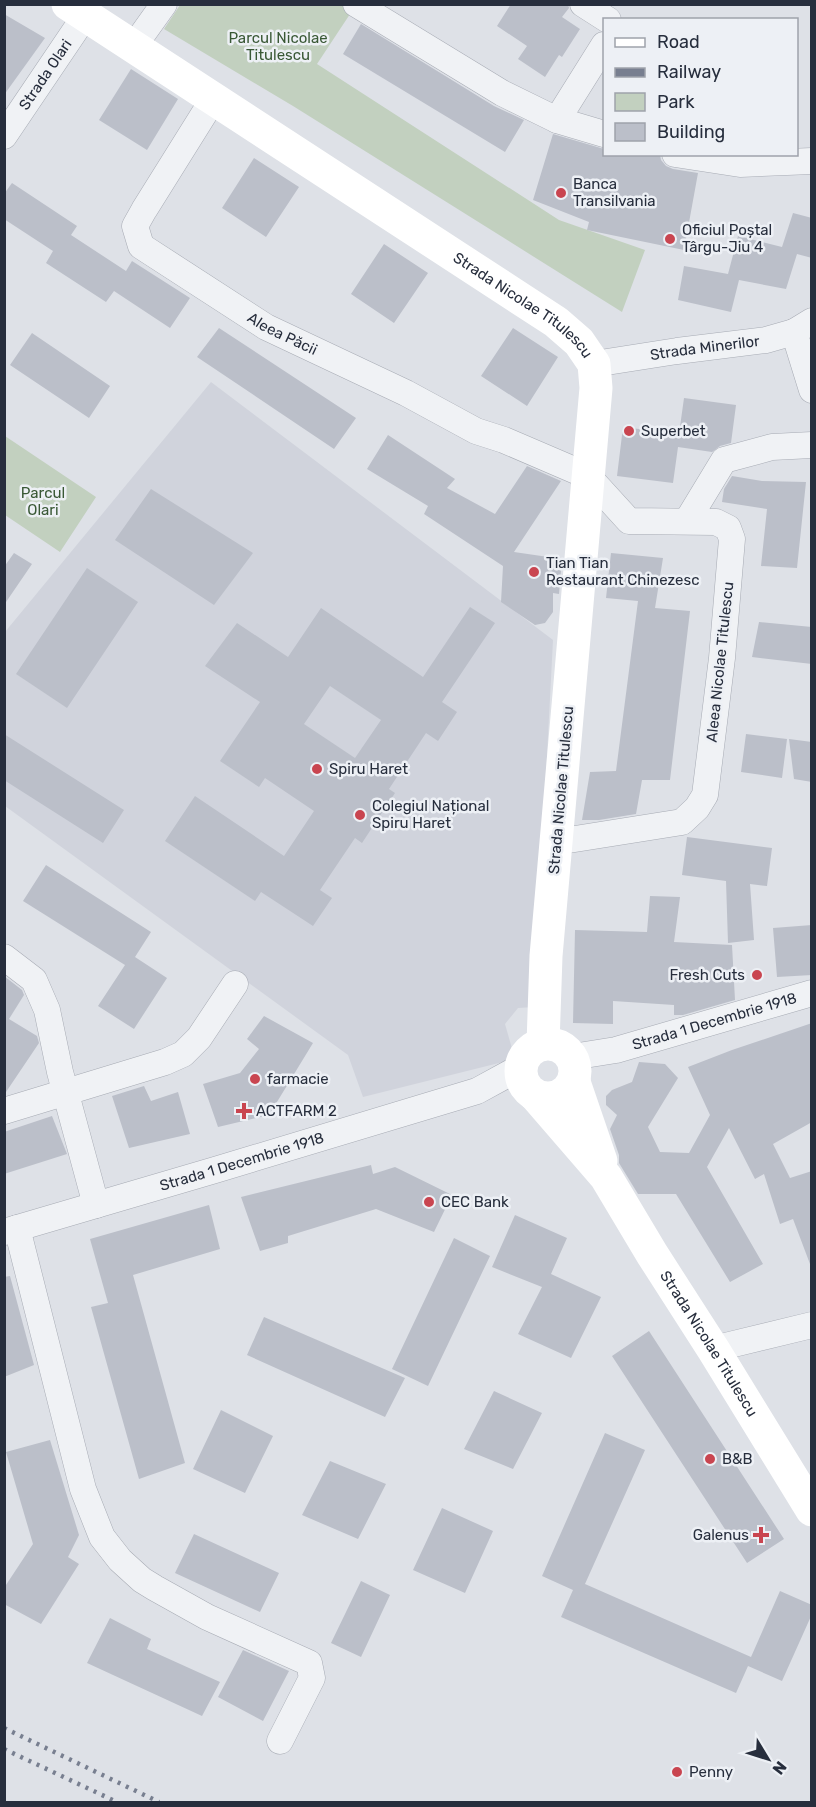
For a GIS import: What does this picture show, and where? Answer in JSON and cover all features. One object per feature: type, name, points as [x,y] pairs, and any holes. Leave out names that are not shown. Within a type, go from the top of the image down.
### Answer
[{"type":"main road","name":"Strada Nicolae Titulescu","points":[[77,10],[556,322],[579,342],[594,364],[596,388],[546,956],[552,1070],[606,1177],[812,1510]]},
{"type":"street","points":[[134,46],[164,4]]},
{"type":"street","points":[[356,4],[502,93],[557,120],[603,134]]},
{"type":"street","points":[[583,4],[605,18]]},
{"type":"street","name":"Strada Olari","points":[[4,136],[77,10]]},
{"type":"street","points":[[557,120],[603,47]]},
{"type":"street","name":"Aleea Păcii","points":[[214,98],[135,226],[141,246],[266,327],[406,393],[476,431],[504,440],[588,477]]},
{"type":"street","points":[[688,156],[740,164],[812,161]]},
{"type":"street","points":[[803,326],[812,390]]},
{"type":"street","name":"Strada Minerilor","points":[[594,364],[766,340],[803,326]]},
{"type":"street","points":[[687,521],[724,460],[772,447],[812,445]]},
{"type":"street","name":"Aleea Nicolae Titulescu","points":[[556,842],[682,822],[697,808],[705,795],[722,658],[732,539],[728,528],[716,522],[629,521],[588,477]]},
{"type":"street","points":[[4,957],[34,980],[47,1010],[65,1093],[96,1205]]},
{"type":"street","points":[[4,1111],[165,1062],[183,1054],[199,1038],[236,984]]},
{"type":"street","name":"Strada 1 Decembrie 1918","points":[[11,1230],[812,993]]},
{"type":"street","points":[[11,1230],[83,1489],[102,1537],[120,1560],[142,1580],[155,1588],[207,1617],[309,1663],[312,1678],[280,1741]]},
{"type":"street","points":[[713,1349],[812,1325]]},
{"type":"shaded area","points":[[211,382],[553,640],[534,1007],[518,1008],[505,1024],[515,1059],[363,1097],[348,1055],[5,806],[5,632]]},
{"type":"green space","name":"Parcul Nicolae Titulescu","points":[[349,4],[354,8],[317,64],[559,220],[645,250],[622,312],[293,106],[164,29],[180,5]]},
{"type":"green space","name":"Parcul Olari","points":[[5,436],[96,497],[60,552],[5,515]]},
{"type":"building","points":[[511,4],[568,4],[569,8],[562,17],[580,29],[562,57],[559,55],[545,77],[518,59],[527,46],[497,26]]},
{"type":"building","points":[[4,14],[45,38],[4,95]]},
{"type":"building","points":[[361,24],[494,106],[524,120],[505,152],[343,54]]},
{"type":"building","points":[[131,69],[178,99],[147,150],[99,120]]},
{"type":"building","points":[[553,134],[603,149],[603,156],[660,156],[666,166],[698,173],[684,250],[587,230],[589,222],[533,200]]},
{"type":"building","points":[[254,158],[299,187],[266,237],[222,208]]},
{"type":"building","points":[[12,183],[77,226],[71,235],[126,271],[132,261],[190,298],[170,328],[114,291],[106,302],[46,263],[53,251],[4,219],[4,194]]},
{"type":"building","points":[[793,213],[812,218],[812,258],[797,254],[786,289],[739,280],[731,312],[678,300],[684,266],[728,274],[738,236],[782,247]]},
{"type":"building","points":[[384,244],[428,273],[394,323],[351,294]]},
{"type":"building","points":[[219,328],[356,418],[334,449],[197,357]]},
{"type":"building","points":[[513,328],[558,357],[527,406],[481,376]]},
{"type":"building","points":[[32,333],[110,386],[89,418],[10,365]]},
{"type":"building","points":[[684,398],[736,405],[731,443],[720,446],[712,452],[678,447],[673,483],[617,476],[623,427],[679,434]]},
{"type":"building","points":[[388,435],[455,479],[447,488],[495,514],[527,466],[561,481],[514,552],[562,559],[559,594],[553,593],[553,612],[545,623],[535,625],[501,602],[503,566],[424,514],[428,506],[367,469]]},
{"type":"building","points":[[732,476],[762,481],[806,482],[797,568],[761,566],[767,509],[722,502],[724,489]]},
{"type":"building","points":[[151,489],[253,553],[214,605],[115,540]]},
{"type":"building","points":[[14,553],[32,564],[4,605],[4,567]]},
{"type":"building","points":[[611,553],[663,558],[655,608],[690,611],[670,780],[642,780],[636,814],[599,820],[582,820],[590,772],[616,771],[638,601],[606,598]]},
{"type":"building","points":[[87,568],[138,602],[67,708],[16,674]]},
{"type":"building","name":"Spiru Haret","points":[[470,607],[495,623],[442,702],[457,712],[438,741],[426,733],[389,789],[395,793],[362,843],[355,838],[320,890],[332,898],[313,926],[261,892],[255,901],[165,841],[195,796],[284,856],[314,811],[265,778],[259,787],[220,761],[260,702],[205,666],[237,623],[288,657],[321,608],[423,677]],"holes":[[[330,686],[381,720],[355,758],[304,724]]]},
{"type":"building","points":[[759,622],[812,627],[812,664],[752,657]]},
{"type":"building","points":[[4,734],[124,810],[103,843],[4,780]]},
{"type":"building","points":[[746,734],[787,739],[782,778],[741,772]]},
{"type":"building","points":[[789,739],[812,742],[812,782],[794,779]]},
{"type":"building","points":[[687,837],[772,848],[767,886],[750,884],[754,940],[728,943],[726,881],[682,875]]},
{"type":"building","points":[[46,865],[151,932],[135,957],[167,978],[134,1029],[98,1006],[125,965],[23,901]]},
{"type":"building","points":[[650,896],[680,897],[674,942],[732,945],[735,1000],[683,1015],[674,1015],[674,1005],[613,1001],[613,1024],[573,1023],[575,930],[647,932]]},
{"type":"building","points":[[812,925],[812,975],[777,977],[773,928]]},
{"type":"building","points":[[4,976],[22,990],[24,995],[9,1019],[37,1036],[39,1043],[4,1095]]},
{"type":"building","points":[[264,1016],[313,1043],[269,1115],[218,1127],[203,1084],[240,1073],[259,1049],[247,1039]]},
{"type":"building","points":[[812,1023],[812,1122],[773,1144],[790,1178],[812,1171],[812,1264],[810,1264],[793,1219],[780,1224],[764,1174],[755,1179],[729,1128],[707,1167],[763,1264],[730,1282],[676,1194],[638,1194],[619,1163],[619,1155],[610,1129],[617,1115],[606,1105],[606,1096],[612,1090],[632,1082],[639,1062],[665,1064],[678,1078],[648,1127],[660,1152],[689,1153],[710,1115],[688,1067]]},
{"type":"building","points":[[144,1086],[151,1101],[178,1092],[190,1134],[129,1148],[112,1096]]},
{"type":"building","points":[[52,1116],[67,1154],[4,1174],[4,1132]]},
{"type":"building","points":[[371,1165],[373,1174],[395,1167],[452,1195],[434,1232],[376,1209],[288,1236],[288,1243],[260,1251],[241,1197]]},
{"type":"building","points":[[209,1205],[220,1249],[133,1275],[185,1463],[139,1479],[91,1307],[108,1303],[90,1239]]},
{"type":"building","points":[[515,1215],[567,1238],[551,1274],[601,1297],[571,1358],[518,1334],[542,1287],[492,1267]]},
{"type":"building","points":[[454,1238],[490,1256],[428,1386],[392,1369]]},
{"type":"building","points":[[10,1276],[34,1365],[4,1377],[4,1277]]},
{"type":"building","points":[[264,1317],[405,1378],[385,1417],[247,1355]]},
{"type":"building","points":[[649,1331],[784,1539],[747,1563],[612,1356]]},
{"type":"building","points":[[494,1391],[542,1413],[513,1469],[464,1449]]},
{"type":"building","points":[[221,1410],[273,1436],[245,1493],[193,1469]]},
{"type":"building","points":[[605,1433],[645,1450],[585,1584],[751,1657],[780,1591],[812,1605],[812,1614],[782,1681],[748,1666],[736,1693],[561,1617],[573,1590],[542,1576]]},
{"type":"building","points":[[50,1440],[79,1535],[68,1557],[79,1564],[41,1624],[4,1604],[4,1588],[33,1544],[6,1452]]},
{"type":"building","points":[[330,1461],[386,1484],[358,1539],[302,1515]]},
{"type":"building","points":[[442,1508],[493,1531],[465,1593],[413,1570]]},
{"type":"building","points":[[194,1534],[279,1573],[260,1612],[175,1573]]},
{"type":"building","points":[[361,1581],[390,1595],[361,1657],[331,1643]]},
{"type":"building","points":[[110,1618],[151,1639],[147,1649],[220,1682],[202,1716],[87,1663]]},
{"type":"building","points":[[243,1650],[289,1671],[263,1721],[218,1697]]},
{"type":"railway","points":[[4,1728],[159,1802]]},
{"type":"railway","points":[[4,1749],[117,1802]]},
{"type":"place","name":"Banca Transilvania","points":[[561,193]]},
{"type":"place","name":"Oficiul Poștal Târgu-Jiu 4","points":[[670,239]]},
{"type":"place","name":"Superbet","points":[[629,431]]},
{"type":"place","name":"Tian Tian Restaurant Chinezesc","points":[[534,572]]},
{"type":"place","name":"Spiru Haret","points":[[317,769]]},
{"type":"place","name":"Colegiul Național Spiru Haret","points":[[360,815]]},
{"type":"place","name":"Fresh Cuts","points":[[757,975]]},
{"type":"place","name":"farmacie","points":[[255,1079]]},
{"type":"place","name":"ACTFARM 2","points":[[244,1111]]},
{"type":"place","name":"CEC Bank","points":[[429,1202]]},
{"type":"place","name":"B&B","points":[[710,1459]]},
{"type":"place","name":"Galenus","points":[[761,1535]]},
{"type":"place","name":"Penny","points":[[677,1772]]}]
